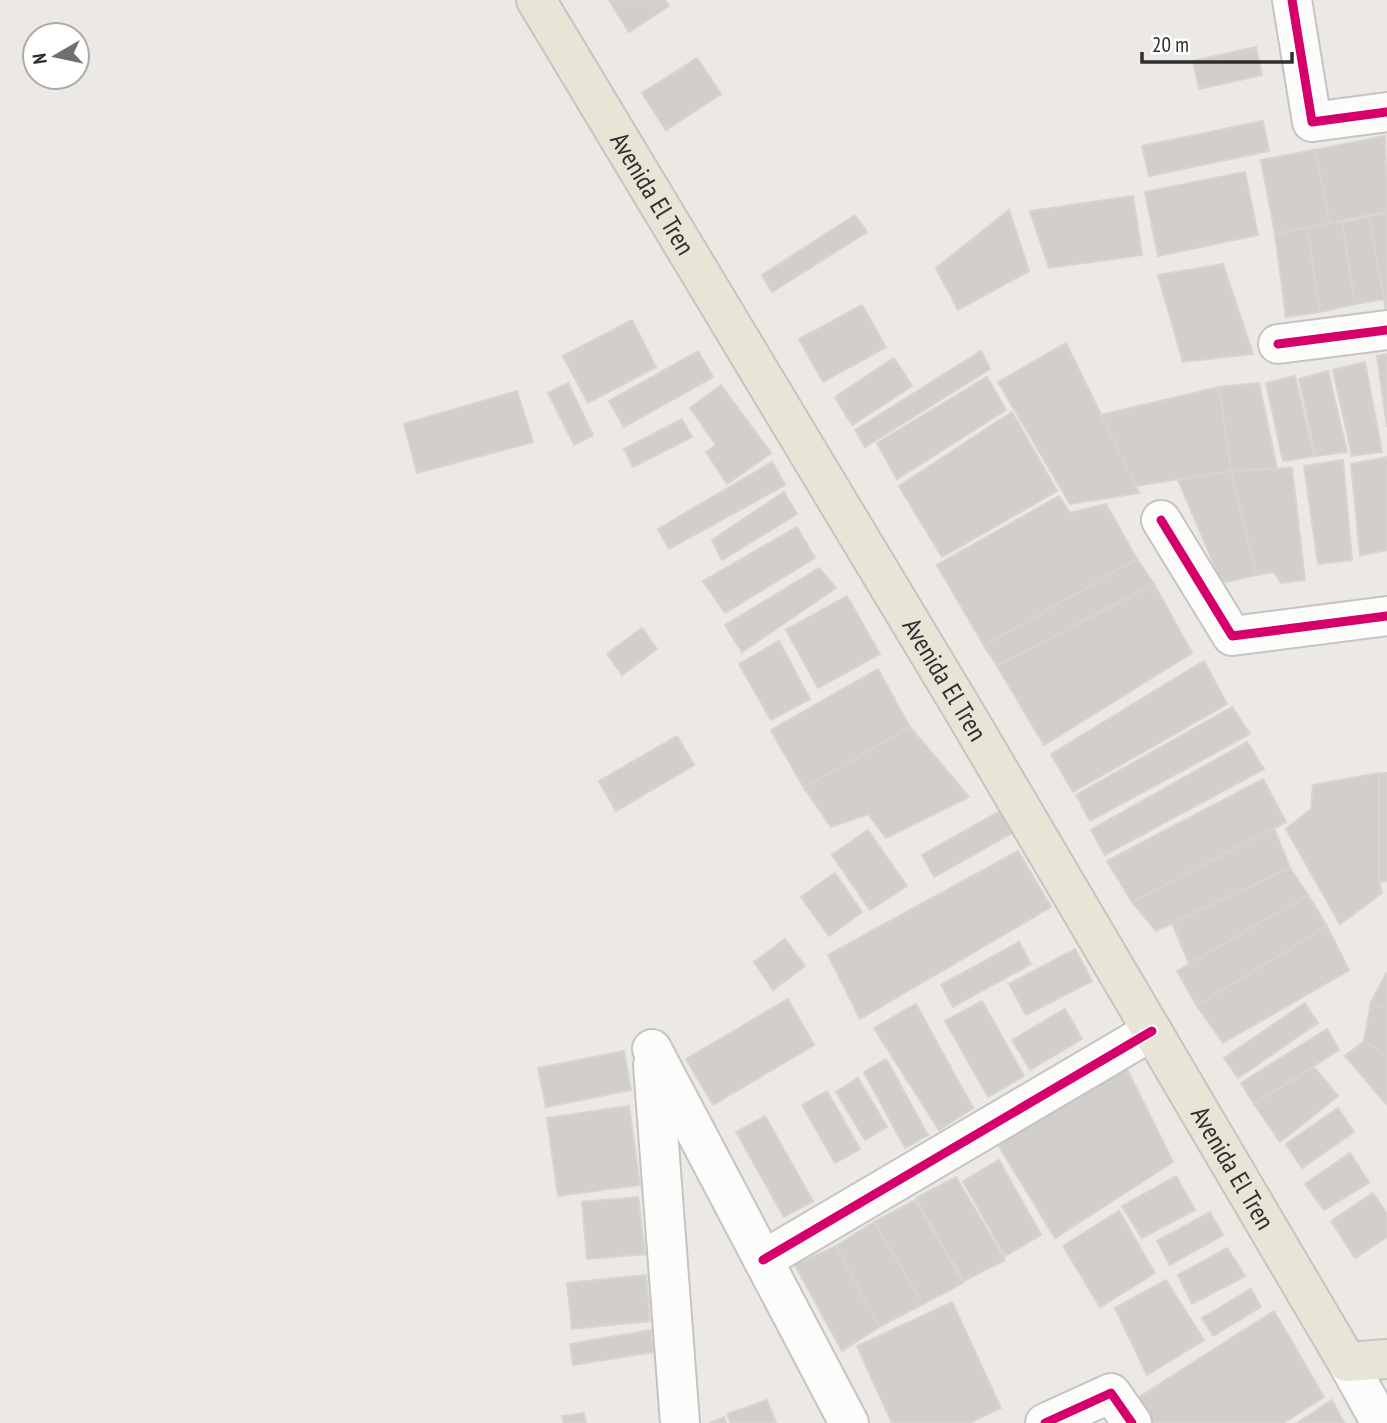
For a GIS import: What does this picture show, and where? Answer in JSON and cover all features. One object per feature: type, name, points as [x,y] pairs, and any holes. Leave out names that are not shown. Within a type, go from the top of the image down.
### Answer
[{"type":"main road","name":"Avenida El Tren","points":[[536,0],[965,713],[1347,1362]]},
{"type":"main road","points":[[1347,1362],[1387,1359]]},
{"type":"street","points":[[1292,0],[1312,122],[1387,112]]},
{"type":"street","points":[[1278,344],[1387,330]]},
{"type":"street","points":[[1161,520],[1232,636],[1387,616]]},
{"type":"street","points":[[763,1260],[1152,1031]]},
{"type":"street","points":[[680,1423],[652,1049],[849,1423]]},
{"type":"street","name":"Avenida El Tren","points":[[1347,1362],[1381,1423]]},
{"type":"street","points":[[1045,1423],[1122,1408]]},
{"type":"building","points":[[609,0],[665,0],[669,6],[629,32]]},
{"type":"building","points":[[1256,47],[1262,75],[1199,89],[1193,61]]},
{"type":"building","points":[[697,58],[721,94],[666,130],[642,93]]},
{"type":"building","points":[[1263,121],[1269,151],[1149,176],[1142,146]]},
{"type":"building","points":[[1385,136],[1387,211],[1330,223],[1315,150]]},
{"type":"building","points":[[1315,150],[1330,223],[1275,234],[1261,160]]},
{"type":"building","points":[[1245,172],[1258,235],[1158,256],[1145,192]]},
{"type":"building","points":[[1133,196],[1142,255],[1049,268],[1030,211]]},
{"type":"building","points":[[1009,210],[1029,271],[958,310],[936,268]]},
{"type":"building","points":[[1387,213],[1387,310],[1386,310],[1369,217]]},
{"type":"building","points":[[855,215],[867,232],[772,292],[762,275]]},
{"type":"building","points":[[1369,217],[1384,299],[1355,304],[1342,223]]},
{"type":"building","points":[[1342,223],[1355,304],[1320,312],[1307,228]]},
{"type":"building","points":[[1307,228],[1320,312],[1286,317],[1275,234]]},
{"type":"building","points":[[1223,264],[1253,354],[1183,362],[1158,275]]},
{"type":"building","points":[[862,305],[886,347],[823,382],[799,339]]},
{"type":"building","points":[[632,320],[656,367],[588,403],[563,356]]},
{"type":"building","points":[[1066,343],[1139,493],[1070,504],[998,382]]},
{"type":"building","points":[[698,351],[713,377],[624,427],[609,401]]},
{"type":"building","points":[[981,351],[990,369],[865,447],[855,430]]},
{"type":"building","points":[[1387,354],[1387,427],[1377,356]]},
{"type":"building","points":[[894,358],[912,386],[852,425],[835,397]]},
{"type":"building","points":[[1365,362],[1382,452],[1352,456],[1333,370]]},
{"type":"building","points":[[1328,371],[1347,452],[1316,456],[1299,379]]},
{"type":"building","points":[[1295,376],[1314,456],[1283,461],[1266,383]]},
{"type":"building","points":[[987,377],[1006,410],[897,479],[877,443]]},
{"type":"building","points":[[568,383],[593,435],[574,445],[548,393]]},
{"type":"building","points":[[1259,383],[1277,469],[1231,471],[1219,387]]},
{"type":"building","points":[[721,385],[771,453],[727,484],[706,452],[716,445],[690,408]]},
{"type":"building","points":[[1219,387],[1231,471],[1136,486],[1101,415]]},
{"type":"building","points":[[517,391],[533,442],[417,473],[404,424]]},
{"type":"building","points":[[1012,412],[1057,491],[942,557],[899,486]]},
{"type":"building","points":[[682,419],[692,437],[633,467],[624,449]]},
{"type":"building","points":[[1387,457],[1387,550],[1360,555],[1351,464]]},
{"type":"building","points":[[1343,460],[1352,560],[1318,564],[1304,466]]},
{"type":"building","points":[[772,462],[785,485],[669,549],[658,529]]},
{"type":"building","points":[[1292,468],[1305,580],[1281,583],[1274,572],[1256,575],[1231,471]]},
{"type":"building","points":[[1231,471],[1256,575],[1222,583],[1178,480]]},
{"type":"building","points":[[784,492],[797,514],[722,560],[712,540]]},
{"type":"building","points":[[1059,496],[1070,513],[1106,504],[1137,559],[984,646],[937,565]]},
{"type":"building","points":[[797,527],[815,558],[725,613],[703,581]]},
{"type":"building","points":[[1137,559],[1154,584],[997,666],[984,646]]},
{"type":"building","points":[[819,568],[836,588],[742,652],[725,625]]},
{"type":"building","points":[[1154,584],[1192,653],[1044,745],[997,666]]},
{"type":"building","points":[[847,596],[880,654],[818,688],[786,630]]},
{"type":"building","points":[[642,628],[657,649],[622,675],[607,654]]},
{"type":"building","points":[[779,641],[810,699],[771,720],[739,664]]},
{"type":"building","points":[[1204,661],[1227,704],[1073,792],[1051,754]]},
{"type":"building","points":[[878,669],[910,727],[804,788],[771,730]]},
{"type":"building","points":[[1232,707],[1250,734],[1090,821],[1076,795]]},
{"type":"building","points":[[910,727],[969,797],[886,838],[868,814],[831,827],[804,788]]},
{"type":"building","points":[[677,736],[694,765],[616,811],[599,781]]},
{"type":"building","points":[[1247,742],[1264,769],[1105,855],[1091,830]]},
{"type":"building","points":[[1379,773],[1387,773],[1387,881],[1379,882]]},
{"type":"building","points":[[1379,773],[1379,882],[1382,893],[1340,924],[1286,829],[1311,809],[1313,785]]},
{"type":"building","points":[[1263,779],[1286,822],[1132,902],[1107,861]]},
{"type":"building","points":[[1000,811],[1012,833],[934,877],[922,855]]},
{"type":"building","points":[[1274,828],[1290,868],[1156,931],[1132,902]]},
{"type":"building","points":[[868,830],[907,886],[870,910],[832,855]]},
{"type":"building","points":[[1018,851],[1051,907],[860,1019],[828,955]]},
{"type":"building","points":[[1290,868],[1308,895],[1189,964],[1172,923]]},
{"type":"building","points":[[835,873],[862,912],[829,936],[801,897]]},
{"type":"building","points":[[1308,895],[1327,926],[1197,1006],[1177,971]]},
{"type":"building","points":[[1327,926],[1349,970],[1223,1043],[1197,1006]]},
{"type":"building","points":[[785,939],[805,966],[773,990],[754,962]]},
{"type":"building","points":[[1019,942],[1031,964],[953,1007],[941,985]]},
{"type":"building","points":[[1075,949],[1092,981],[1026,1015],[1009,984]]},
{"type":"building","points":[[1387,972],[1387,1011],[1371,1002]]},
{"type":"building","points":[[788,999],[814,1045],[713,1105],[686,1059]]},
{"type":"building","points":[[982,1001],[1024,1076],[988,1097],[945,1021]]},
{"type":"building","points":[[1371,1002],[1387,1011],[1387,1056],[1364,1041]]},
{"type":"building","points":[[1305,1003],[1318,1023],[1238,1078],[1224,1058]]},
{"type":"building","points":[[916,1004],[973,1108],[939,1130],[874,1028]]},
{"type":"building","points":[[1065,1009],[1082,1039],[1030,1070],[1012,1040]]},
{"type":"building","points":[[1327,1029],[1339,1050],[1254,1104],[1241,1083]]},
{"type":"building","points":[[1364,1041],[1387,1056],[1387,1105],[1345,1056]]},
{"type":"building","points":[[624,1051],[631,1090],[546,1107],[538,1068]]},
{"type":"building","points":[[886,1059],[928,1135],[905,1148],[864,1072]]},
{"type":"building","points":[[1314,1067],[1338,1096],[1280,1142],[1254,1104]]},
{"type":"building","points":[[1127,1069],[1173,1162],[1055,1238],[997,1143]]},
{"type":"building","points":[[858,1078],[887,1127],[865,1140],[836,1092]]},
{"type":"building","points":[[827,1091],[860,1149],[835,1163],[802,1105]]},
{"type":"building","points":[[629,1106],[640,1185],[558,1196],[547,1118]]},
{"type":"building","points":[[1338,1108],[1354,1132],[1302,1168],[1286,1144]]},
{"type":"building","points":[[765,1116],[813,1201],[784,1217],[736,1132]]},
{"type":"building","points":[[1350,1153],[1369,1183],[1324,1210],[1305,1184]]},
{"type":"building","points":[[999,1160],[1041,1235],[1005,1256],[963,1181]]},
{"type":"building","points":[[1176,1176],[1195,1210],[1142,1238],[1122,1206]]},
{"type":"building","points":[[956,1177],[1005,1260],[964,1281],[916,1198]]},
{"type":"building","points":[[1373,1193],[1387,1214],[1387,1237],[1355,1258],[1331,1221]]},
{"type":"building","points":[[638,1197],[645,1254],[587,1259],[582,1202]]},
{"type":"building","points":[[915,1200],[963,1283],[923,1304],[874,1222]]},
{"type":"building","points":[[1119,1211],[1155,1273],[1100,1307],[1063,1246]]},
{"type":"building","points":[[1210,1212],[1223,1235],[1170,1265],[1157,1241]]},
{"type":"building","points":[[874,1222],[923,1304],[879,1327],[836,1246]]},
{"type":"building","points":[[836,1246],[879,1327],[842,1351],[795,1265]]},
{"type":"building","points":[[1227,1248],[1245,1276],[1192,1304],[1178,1275]]},
{"type":"building","points":[[646,1275],[650,1321],[572,1329],[567,1283]]},
{"type":"building","points":[[1166,1280],[1204,1340],[1147,1375],[1115,1308]]},
{"type":"building","points":[[1251,1289],[1261,1307],[1213,1336],[1202,1318]]},
{"type":"building","points":[[952,1302],[1001,1408],[969,1423],[892,1423],[857,1346]]},
{"type":"building","points":[[1274,1311],[1324,1397],[1283,1423],[1151,1423],[1136,1399]]},
{"type":"building","points":[[651,1330],[654,1352],[573,1365],[570,1344]]},
{"type":"building","points":[[767,1400],[776,1423],[731,1423],[727,1414]]},
{"type":"building","points":[[1332,1400],[1344,1423],[1297,1423]]},
{"type":"building","points":[[584,1413],[586,1423],[564,1423],[562,1416]]},
{"type":"building","points":[[724,1417],[726,1423],[709,1423]]},
{"type":"cycle path","points":[[1292,0],[1312,122],[1387,112]]},
{"type":"cycle path","points":[[1278,344],[1387,330]]},
{"type":"cycle path","points":[[1161,520],[1232,636],[1387,616]]},
{"type":"cycle path","points":[[763,1260],[1152,1031]]},
{"type":"cycle path","points":[[1045,1423],[1111,1393],[1132,1423]]}]
